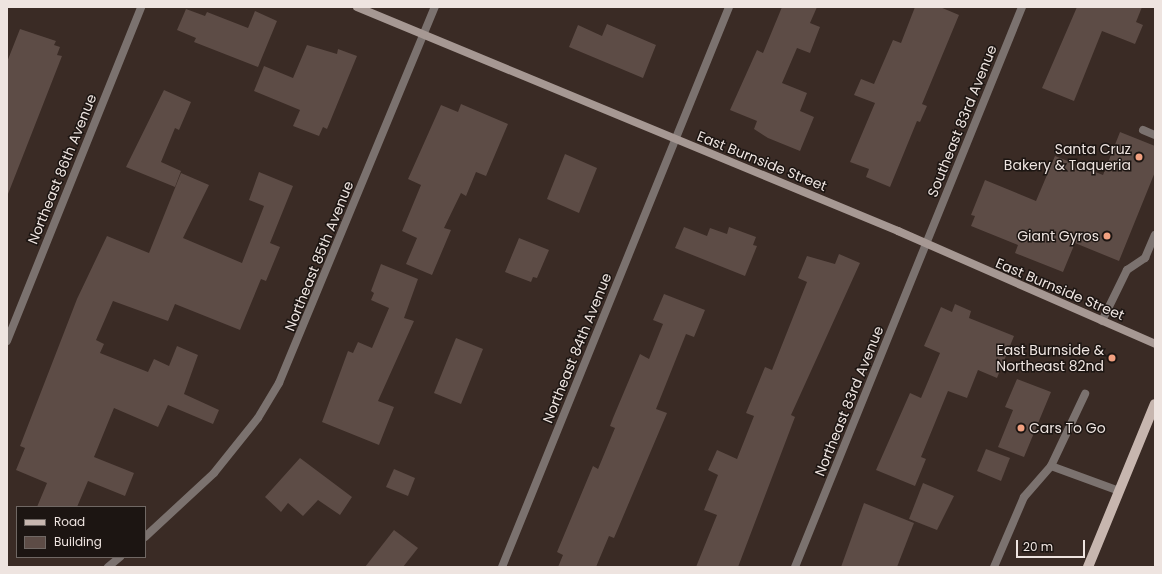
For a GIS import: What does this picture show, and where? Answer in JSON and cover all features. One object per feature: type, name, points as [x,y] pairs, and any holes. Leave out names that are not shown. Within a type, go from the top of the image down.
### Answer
[{"type":"main road","points":[[1088,567],[1155,404]]},
{"type":"street","name":"Northeast 86th Avenue","points":[[7,341],[141,7]]},
{"type":"street","name":"East Burnside Street","points":[[357,7],[926,244],[1155,344]]},
{"type":"street","name":"Northeast 85th Avenue","points":[[146,536],[214,473],[258,418],[282,376],[435,7]]},
{"type":"street","name":"Northeast 84th Avenue","points":[[502,567],[729,7]]},
{"type":"street","name":"Southeast 83rd Avenue","points":[[926,244],[1022,7]]},
{"type":"street","points":[[1143,130],[1155,135]]},
{"type":"street","points":[[1102,321],[1128,270],[1145,258],[1155,235]]},
{"type":"street","name":"Northeast 83rd Avenue","points":[[795,567],[926,244]]},
{"type":"street","points":[[994,567],[1024,497],[1051,466],[1085,394]]},
{"type":"street","points":[[1051,466],[1119,491]]},
{"type":"street","points":[[108,567],[119,558]]},
{"type":"building","points":[[782,7],[817,7],[810,23],[820,27],[810,53],[797,48],[782,83],[807,93],[800,111],[814,117],[800,151],[768,138],[754,129],[757,121],[730,110],[757,50],[763,53]]},
{"type":"building","points":[[915,7],[940,7],[959,15],[922,104],[927,106],[920,122],[917,121],[890,187],[866,177],[869,169],[850,162],[875,103],[854,95],[861,79],[874,84],[893,40],[901,43]]},
{"type":"building","points":[[1077,7],[1142,7],[1136,22],[1143,25],[1135,44],[1102,31],[1074,101],[1042,88]]},
{"type":"building","points":[[186,9],[205,16],[207,12],[248,28],[255,11],[277,21],[258,67],[194,42],[196,38],[177,30]]},
{"type":"building","points":[[607,24],[656,45],[643,78],[569,47],[578,25],[602,36]]},
{"type":"building","points":[[20,29],[56,41],[54,45],[60,47],[57,55],[62,56],[8,194],[7,62]]},
{"type":"building","points":[[307,45],[337,54],[338,49],[357,56],[327,129],[323,127],[319,136],[293,126],[300,110],[254,91],[264,66],[293,78]]},
{"type":"building","points":[[164,90],[191,102],[179,130],[175,128],[161,162],[181,171],[175,187],[126,167]]},
{"type":"building","points":[[461,104],[508,124],[486,176],[476,172],[466,196],[461,193],[444,228],[451,230],[432,275],[406,264],[417,238],[402,231],[421,185],[408,179],[441,105],[458,112]]},
{"type":"building","points":[[1120,132],[1155,146],[1155,172],[1119,261],[1075,243],[1063,272],[1015,253],[1018,245],[971,226],[975,216],[971,215],[985,180],[1036,201],[1055,156],[1103,175]]},
{"type":"building","points":[[565,154],[597,168],[579,213],[547,199]]},
{"type":"building","points":[[259,172],[293,186],[270,243],[280,247],[266,281],[261,279],[240,330],[175,304],[168,321],[113,301],[96,340],[104,344],[100,353],[148,372],[154,359],[169,366],[177,346],[198,355],[184,394],[219,410],[213,424],[168,405],[158,427],[114,408],[94,457],[134,473],[125,496],[88,481],[77,506],[37,506],[47,483],[16,470],[25,448],[20,446],[77,299],[107,236],[149,253],[181,173],[209,185],[183,238],[242,263],[264,206],[249,200]]},
{"type":"building","points":[[684,227],[707,236],[710,228],[727,234],[729,227],[756,237],[753,245],[757,246],[745,276],[675,248]]},
{"type":"building","points":[[519,238],[549,250],[537,278],[533,277],[531,282],[505,272]]},
{"type":"building","points":[[839,254],[860,263],[791,415],[795,417],[738,567],[696,567],[717,515],[704,510],[718,475],[708,470],[717,450],[737,459],[754,416],[746,413],[765,367],[772,370],[807,282],[798,278],[807,256],[835,264]]},
{"type":"building","points":[[381,264],[418,279],[404,318],[414,321],[378,401],[394,407],[379,445],[322,422],[348,351],[353,353],[358,342],[372,348],[389,308],[371,300],[374,293],[371,291]]},
{"type":"building","points":[[664,294],[705,310],[694,337],[686,334],[656,409],[667,413],[614,538],[609,536],[596,567],[558,567],[563,555],[557,552],[593,466],[598,469],[615,428],[610,426],[640,354],[649,359],[663,324],[653,320]]},
{"type":"building","points":[[955,304],[971,311],[969,318],[1014,336],[997,378],[978,370],[967,398],[948,391],[921,457],[926,459],[915,486],[876,470],[910,393],[921,398],[940,353],[924,346],[941,307],[952,312]]},
{"type":"building","points":[[456,338],[483,349],[461,404],[434,393]]},
{"type":"building","name":"Cars To Go","points":[[1017,379],[1051,392],[1024,457],[998,447],[1013,410],[1005,407]]},
{"type":"building","points":[[986,449],[1010,458],[1001,481],[977,471]]},
{"type":"building","points":[[300,458],[352,497],[340,515],[318,500],[303,516],[288,503],[281,512],[265,497]]},
{"type":"building","points":[[394,469],[415,478],[408,496],[386,487]]},
{"type":"building","points":[[923,483],[954,496],[937,530],[909,519]]},
{"type":"building","points":[[864,503],[914,523],[897,567],[841,567]]},
{"type":"building","points":[[394,530],[418,548],[403,567],[365,567]]},
{"type":"place","name":"Santa Cruz Bakery & Taqueria","points":[[1139,157]]},
{"type":"place","name":"Giant Gyros","points":[[1107,236]]},
{"type":"place","name":"East Burnside & Northeast 82nd","points":[[1112,358]]},
{"type":"place","name":"Cars To Go","points":[[1021,428]]}]
